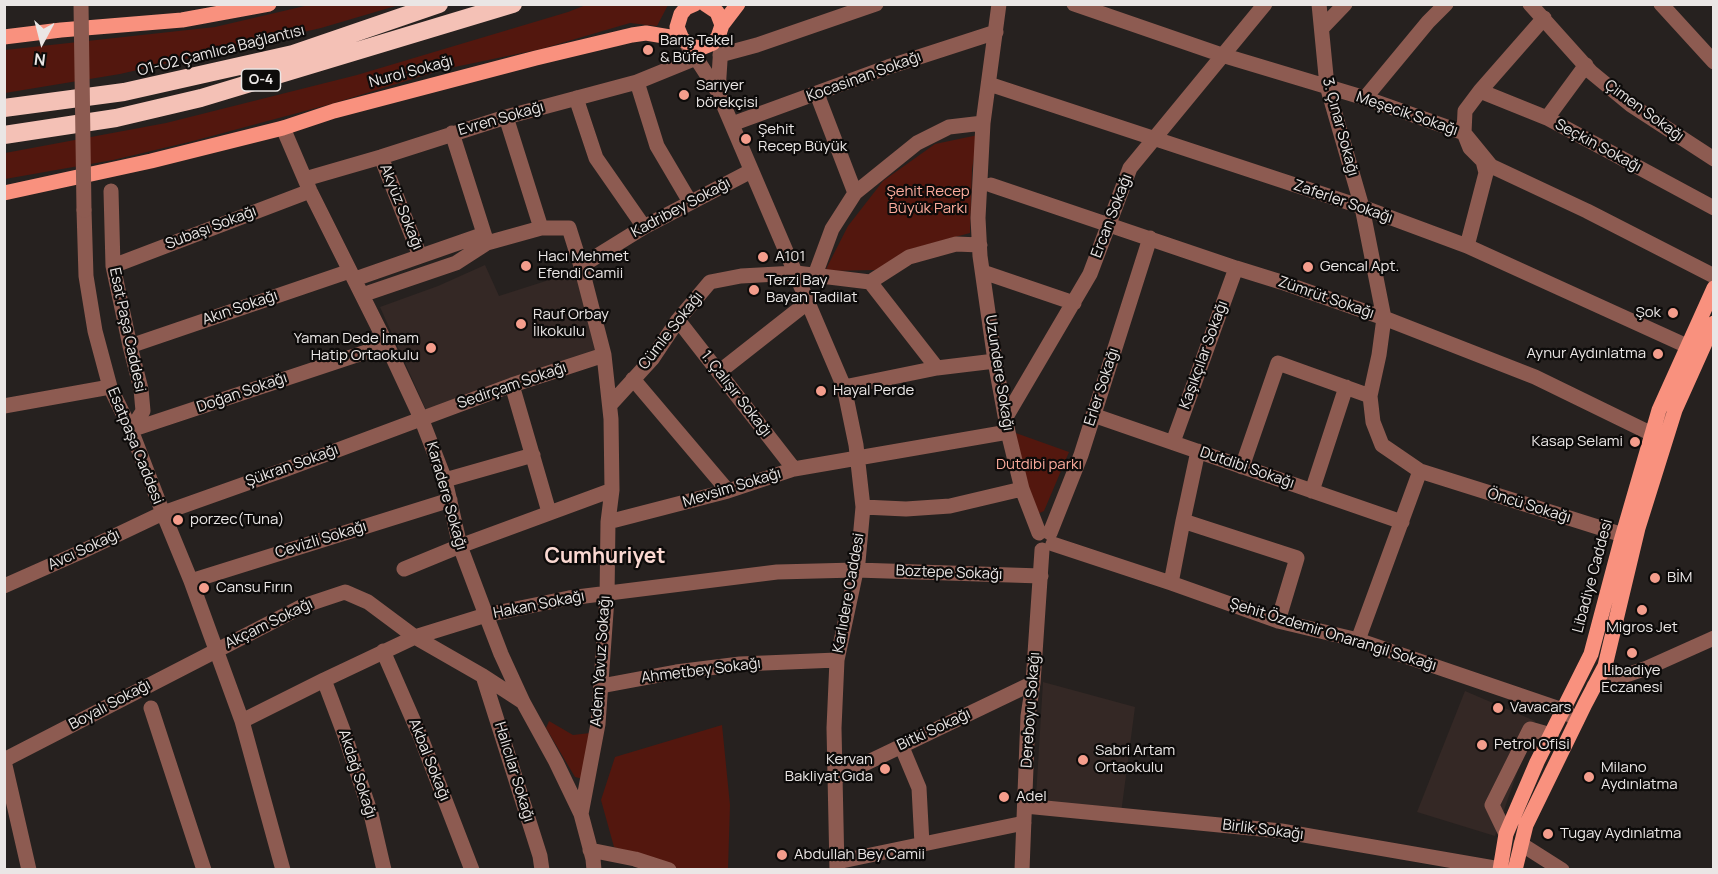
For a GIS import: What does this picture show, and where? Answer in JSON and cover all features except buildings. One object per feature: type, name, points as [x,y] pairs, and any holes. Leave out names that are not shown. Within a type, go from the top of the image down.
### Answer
[{"type":"highway","name":"O1-O2 Çamlıca Bağlantısı","points":[[4,108],[124,92],[293,54],[439,4]]},
{"type":"highway","name":"O-4","points":[[4,135],[116,118],[201,98],[513,4]]},
{"type":"main road","points":[[4,38],[61,30],[182,20],[268,4]]},
{"type":"main road","points":[[685,42],[678,27],[681,9],[695,4]]},
{"type":"main road","points":[[721,28],[738,4]]},
{"type":"main road","points":[[709,5],[717,12],[721,28]]},
{"type":"main road","name":"Nurol Sokağı","points":[[4,193],[151,161],[283,128],[357,105],[632,35],[646,33],[685,42],[694,47],[707,46],[713,43],[721,28]]},
{"type":"main road","name":"Libadiye Caddesi","points":[[1500,869],[1506,834],[1537,762],[1591,654],[1659,410],[1713,288]]},
{"type":"main road","name":"Libadiye Caddesi","points":[[1515,870],[1526,825],[1605,666],[1638,528],[1675,410],[1713,323]]},
{"type":"street","name":"Esatpaşa Caddesi","points":[[81,4],[86,276],[95,331],[110,387],[131,430],[191,580],[242,721],[284,870]]},
{"type":"street","points":[[720,55],[757,45],[876,4]]},
{"type":"street","name":"Uzundere Sokağı","points":[[999,4],[983,123],[978,218],[980,245],[995,362],[1007,424],[1022,489],[1046,540]]},
{"type":"street","name":"Meşecik Sokağı","points":[[1074,4],[1222,55],[1365,98],[1464,133],[1491,166],[1713,276]]},
{"type":"street","name":"Ercan Sokağı","points":[[1007,424],[1090,274],[1130,168],[1265,4]]},
{"type":"street","name":"3. Çınar Sokağı","points":[[1319,4],[1326,86],[1362,207],[1384,318]]},
{"type":"street","points":[[1322,28],[1344,4]]},
{"type":"street","points":[[1365,98],[1428,22],[1446,4]]},
{"type":"street","name":"Çimen Sokağı","points":[[1530,4],[1586,65],[1632,105],[1713,159]]},
{"type":"street","points":[[1661,4],[1713,62]]},
{"type":"street","points":[[1467,246],[1486,173],[1483,161],[1470,148],[1464,133],[1465,111],[1544,18]]},
{"type":"street","name":"Karlıdere Caddesi","points":[[718,93],[721,28]]},
{"type":"street","name":"Kocasinan Sokağı","points":[[732,124],[888,67],[996,32]]},
{"type":"street","name":"Karlıdere Caddesi","points":[[685,42],[718,93],[796,273],[844,387],[856,445],[863,507],[856,570],[837,660],[834,728],[837,866]]},
{"type":"street","name":"Evren Sokağı","points":[[308,185],[452,133],[637,82],[696,58]]},
{"type":"street","points":[[1547,118],[1586,65]]},
{"type":"street","points":[[637,82],[657,146],[690,202]]},
{"type":"street","name":"Zaferler Sokağı","points":[[989,84],[1362,207],[1467,246],[1687,346]]},
{"type":"street","name":"Seçkin Sokağı","points":[[1480,91],[1547,118],[1713,208]]},
{"type":"street","points":[[817,94],[855,193]]},
{"type":"street","points":[[576,98],[596,158],[644,227]]},
{"type":"street","points":[[506,117],[541,228]]},
{"type":"street","points":[[814,275],[832,229],[855,193],[917,143],[949,127],[983,123]]},
{"type":"street","name":"Uzundere Sokağı","points":[[980,245],[991,185],[983,123]]},
{"type":"street","name":"Karadere Sokağı","points":[[283,128],[308,185],[422,418],[450,500],[460,546],[486,615],[501,654],[581,814],[594,870]]},
{"type":"street","points":[[452,133],[486,239]]},
{"type":"street","name":"Akyüz Sokağı","points":[[381,157],[420,256]]},
{"type":"street","name":"Kadribey Sokağı","points":[[581,266],[644,227],[752,171]]},
{"type":"street","name":"Subaşı Sokağı","points":[[113,266],[308,185]]},
{"type":"street","name":"Zümrüt Sokağı","points":[[991,185],[1384,318],[1535,377],[1652,434]]},
{"type":"street","name":"Esat Paşa Caddesi","points":[[111,191],[113,266],[141,389],[143,411],[131,430]]},
{"type":"street","name":"Adem Yavuz Sokağı","points":[[352,275],[486,239],[541,228],[568,228],[581,266],[604,355],[610,405],[612,490],[608,522],[607,593],[598,724],[581,814]]},
{"type":"street","name":"Erler Sokağı","points":[[1046,540],[1081,455],[1150,238]]},
{"type":"street","name":"Adem Yavuz Sokağı","points":[[362,295],[456,263],[486,239]]},
{"type":"street","points":[[938,368],[870,282],[909,257],[956,244],[980,245]]},
{"type":"street","name":"Kaşıkçılar Sokağı","points":[[1173,442],[1236,268]]},
{"type":"street","points":[[983,272],[1074,303]]},
{"type":"street","name":"Cümle Sokağı","points":[[610,405],[652,358],[678,320],[710,282],[741,276],[796,273],[870,282]]},
{"type":"street","name":"Akın Sokağı","points":[[130,346],[352,275]]},
{"type":"street","points":[[718,372],[808,302]]},
{"type":"street","name":"Öncü Sokağı","points":[[1384,318],[1370,396],[1373,422],[1382,445],[1420,471],[1623,535]]},
{"type":"street","name":"1. Çalışır Sokağı","points":[[678,320],[794,469]]},
{"type":"street","name":"Doğan Sokağı","points":[[131,430],[387,345]]},
{"type":"street","name":"Sedirçam Sokağı","points":[[422,418],[604,355]]},
{"type":"street","points":[[844,387],[938,368],[995,362]]},
{"type":"street","points":[[1242,467],[1278,363],[1370,396]]},
{"type":"street","points":[[633,379],[728,491]]},
{"type":"street","points":[[512,385],[549,512]]},
{"type":"street","points":[[4,406],[110,387]]},
{"type":"street","points":[[1312,491],[1346,387]]},
{"type":"street","name":"Dutdibi Sokağı","points":[[1093,415],[1402,522]]},
{"type":"street","name":"Şükran Sokağı","points":[[163,513],[422,418]]},
{"type":"street","points":[[857,458],[1007,424]]},
{"type":"street","points":[[1171,583],[1198,451]]},
{"type":"street","points":[[444,480],[532,455]]},
{"type":"street","name":"Mevsim Sokağı","points":[[608,522],[728,491],[794,469],[857,458]]},
{"type":"street","points":[[1358,640],[1420,471]]},
{"type":"street","points":[[863,507],[906,509],[950,506],[1022,489]]},
{"type":"street","points":[[404,569],[549,512],[612,490]]},
{"type":"street","name":"Cevizli Sokağı","points":[[191,580],[450,500]]},
{"type":"street","name":"Avcı Sokağı","points":[[4,586],[163,513]]},
{"type":"street","points":[[1183,521],[1297,558],[1278,621]]},
{"type":"street","points":[[1623,535],[1638,528]]},
{"type":"street","name":"Dereboyu Sokağı","points":[[1022,870],[1028,716],[1046,540]]},
{"type":"street","name":"Şehit Özdemir Onarangil Sokağı","points":[[1046,540],[1278,621],[1358,640],[1563,710],[1577,720]]},
{"type":"street","name":"Boztepe Sokağı","points":[[856,570],[1041,576]]},
{"type":"street","name":"Hakan Sokağı","points":[[242,721],[415,637],[486,615],[569,598],[777,572],[856,570]]},
{"type":"street","name":"Akçam Sokağı","points":[[216,650],[303,606],[345,592],[368,602],[415,637]]},
{"type":"street","points":[[415,637],[524,702]]},
{"type":"street","points":[[1594,686],[1647,668],[1713,638]]},
{"type":"street","name":"Boyalı Sokağı","points":[[4,761],[216,650]]},
{"type":"street","name":"Akbal Sokağı","points":[[383,651],[421,738],[472,870]]},
{"type":"street","name":"Ahmetbey Sokağı","points":[[601,686],[676,672],[740,664],[837,660]]},
{"type":"street","name":"Halıcılar Sokağı","points":[[483,676],[537,846],[542,870]]},
{"type":"street","name":"Akdağ Sokağı","points":[[324,680],[371,814],[384,870]]},
{"type":"street","name":"Bitki Sokağı","points":[[835,778],[1033,682]]},
{"type":"street","points":[[151,708],[204,870]]},
{"type":"street","points":[[1506,834],[1492,805],[1530,729],[1551,735]]},
{"type":"street","points":[[901,745],[919,788],[922,844]]},
{"type":"street","points":[[4,761],[29,870]]},
{"type":"street","name":"Birlik Sokağı","points":[[1024,806],[1281,831],[1500,869]]},
{"type":"street","points":[[837,866],[922,844],[1024,823]]},
{"type":"street","points":[[1521,844],[1562,870]]},
{"type":"street","points":[[590,850],[635,859],[669,870]]},
{"type":"shaded area","name":"Rauf Orbay İlkokulu","points":[[485,265],[499,296],[577,271],[596,351],[427,412],[380,307],[438,286]]},
{"type":"shaded area","name":"Sabri Artam Ortaokulu","points":[[1043,682],[1135,707],[1120,821],[1035,813]]},
{"type":"shaded area","points":[[1465,691],[1535,721],[1495,836],[1417,812]]},
{"type":"green space","points":[[309,5],[399,5],[321,28],[120,74],[5,93],[5,50],[215,27]]},
{"type":"green space","points":[[586,5],[668,5],[657,26],[630,23],[541,49],[445,69],[331,104],[193,141],[113,160],[5,179],[5,153],[166,123],[357,75]]},
{"type":"green space","name":"Şehit Recep Büyük Parkı","points":[[978,135],[972,169],[970,233],[911,249],[876,270],[825,271],[848,226],[883,181],[935,144]]},
{"type":"green space","name":"Dutdibi parkı","points":[[1013,432],[1069,452],[1044,511],[1033,516]]},
{"type":"green space","points":[[549,721],[573,735],[590,733],[583,779],[575,777],[546,728]]},
{"type":"green space","points":[[722,725],[730,805],[728,869],[680,869],[614,847],[601,800],[615,757]]},
{"type":"place","name":"Barış Tekel & Büfe","points":[[648,50]]},
{"type":"place","name":"Sarıyer börekçisi","points":[[684,95]]},
{"type":"place","name":"Şehit Recep Büyük","points":[[746,139]]},
{"type":"place","name":"A101","points":[[763,257]]},
{"type":"place","name":"Hacı Mehmet Efendi Camii","points":[[526,266]]},
{"type":"place","name":"Gencal Apt.","points":[[1308,267]]},
{"type":"place","name":"Terzi Bay Bayan Tadilat","points":[[754,290]]},
{"type":"place","name":"Şok","points":[[1673,313]]},
{"type":"place","name":"Rauf Orbay İlkokulu","points":[[521,324]]},
{"type":"place","name":"Yaman Dede İmam Hatip Ortaokulu","points":[[431,348]]},
{"type":"place","name":"Aynur Aydınlatma","points":[[1658,354]]},
{"type":"place","name":"Hayal Perde","points":[[821,391]]},
{"type":"place","name":"Kasap Selami","points":[[1635,442]]},
{"type":"place","name":"porzec(Tuna)","points":[[178,520]]},
{"type":"place","name":"BİM","points":[[1655,578]]},
{"type":"place","name":"Cansu Fırın","points":[[204,588]]},
{"type":"place","name":"Migros Jet","points":[[1642,610]]},
{"type":"place","name":"Libadiye Eczanesi","points":[[1632,653]]},
{"type":"place","name":"Vavacars","points":[[1498,708]]},
{"type":"place","name":"Petrol Ofisi","points":[[1482,745]]},
{"type":"place","name":"Sabri Artam Ortaokulu","points":[[1083,760]]},
{"type":"place","name":"Kervan Bakliyat Gıda","points":[[885,769]]},
{"type":"place","name":"Milano Aydınlatma","points":[[1589,777]]},
{"type":"place","name":"Adel","points":[[1004,797]]},
{"type":"place","name":"Tugay Aydınlatma","points":[[1548,834]]},
{"type":"place","name":"Abdullah Bey Camii","points":[[782,855]]},
{"type":"district","name":"Cumhuriyet","points":[[605,557]]}]
